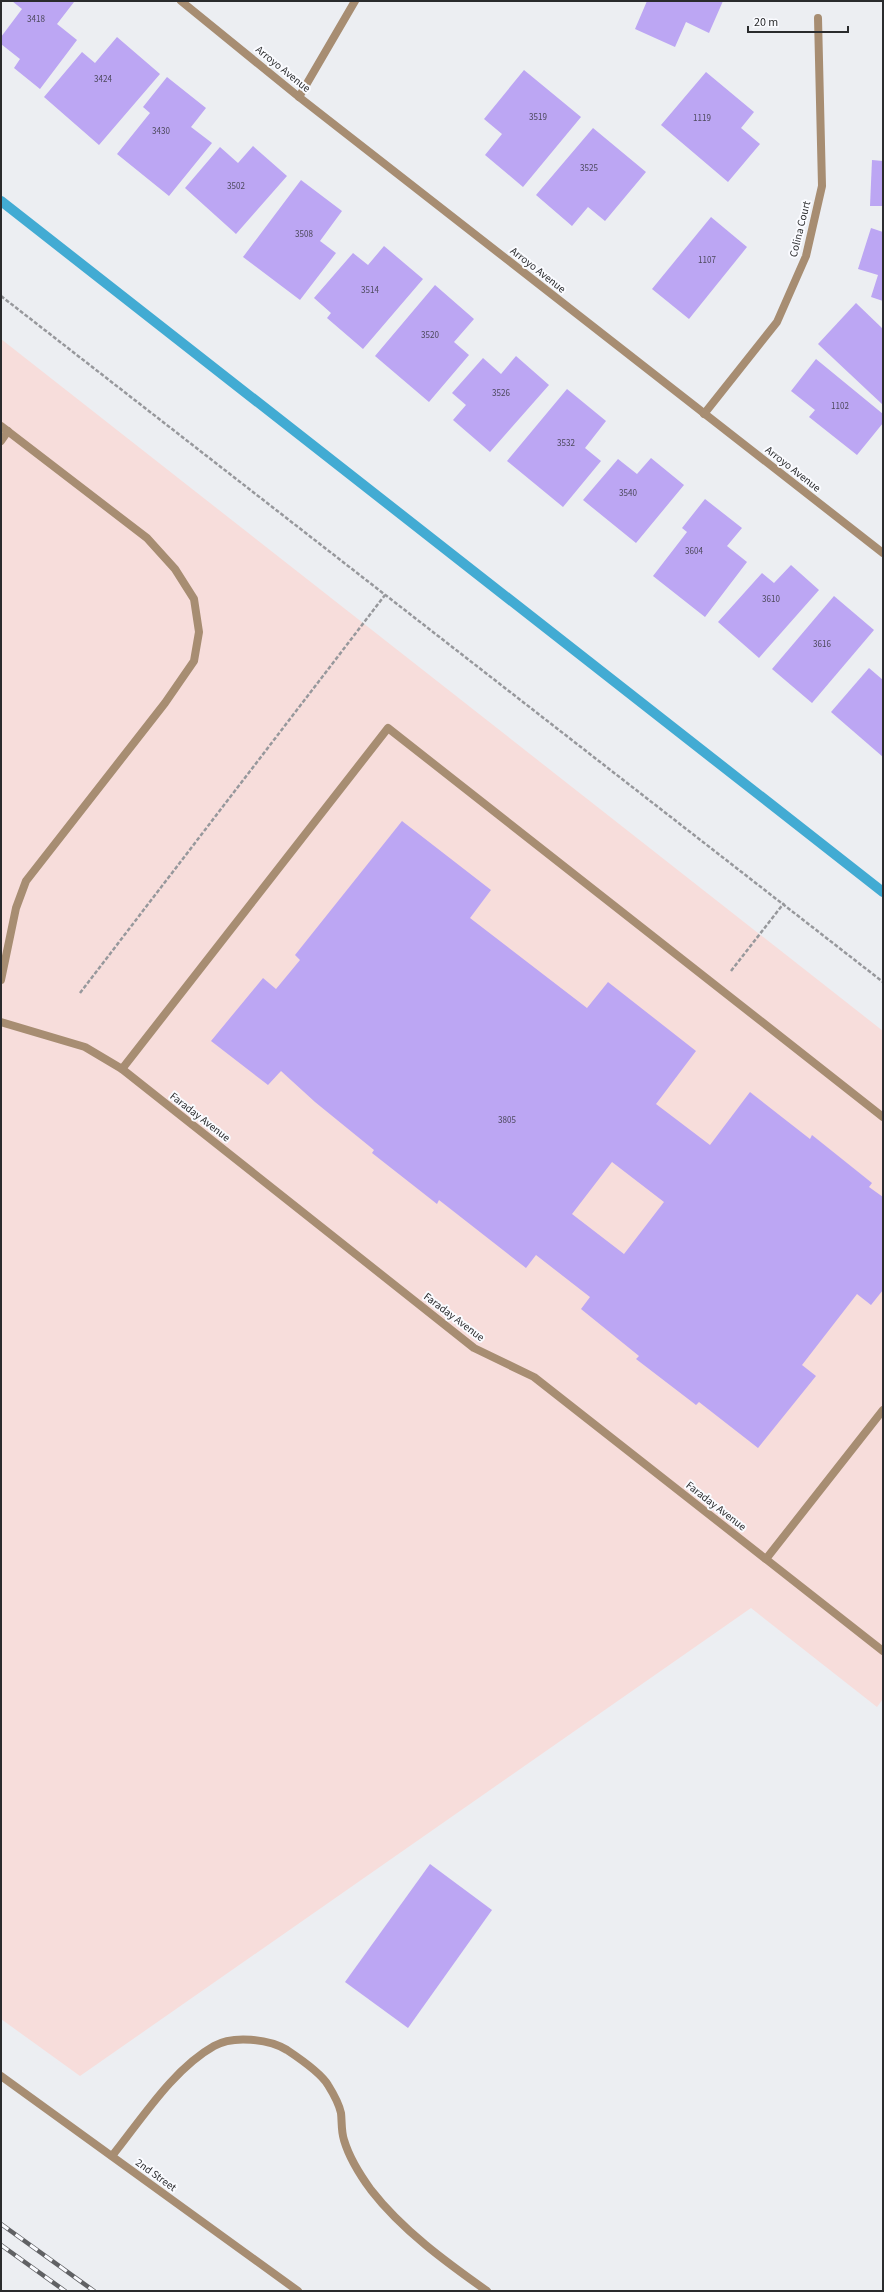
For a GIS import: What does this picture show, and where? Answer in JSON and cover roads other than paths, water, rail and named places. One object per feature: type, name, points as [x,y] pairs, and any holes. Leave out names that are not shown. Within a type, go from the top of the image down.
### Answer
[{"type":"street","name":"Arroyo Avenue","points":[[181,1],[300,97],[883,553]]},
{"type":"street","points":[[300,97],[355,1]]},
{"type":"street","name":"Colina Court","points":[[704,414],[777,322],[806,256],[822,186],[818,18]]},
{"type":"street","points":[[1,426],[147,538],[175,569],[194,599],[199,632],[194,661],[186,673],[26,881],[16,908],[1,980]]},
{"type":"street","points":[[1,441],[8,431]]},
{"type":"street","points":[[122,1069],[388,728],[883,1117]]},
{"type":"street","name":"Faraday Avenue","points":[[1,1022],[85,1047],[122,1069],[474,1348],[534,1377],[883,1651]]},
{"type":"street","points":[[766,1559],[883,1410]]},
{"type":"street","points":[[112,2156],[170,2084],[203,2053],[216,2045],[228,2041],[261,2040],[278,2045],[300,2058],[328,2084],[340,2112],[343,2138],[350,2158],[371,2190],[420,2240],[487,2291]]},
{"type":"street","name":"2nd Street","points":[[1,2076],[298,2291]]},
{"type":"waterway","points":[[1,201],[883,892]]},
{"type":"railway","points":[[1,2224],[94,2291]]},
{"type":"railway","points":[[1,2245],[65,2291]]}]
